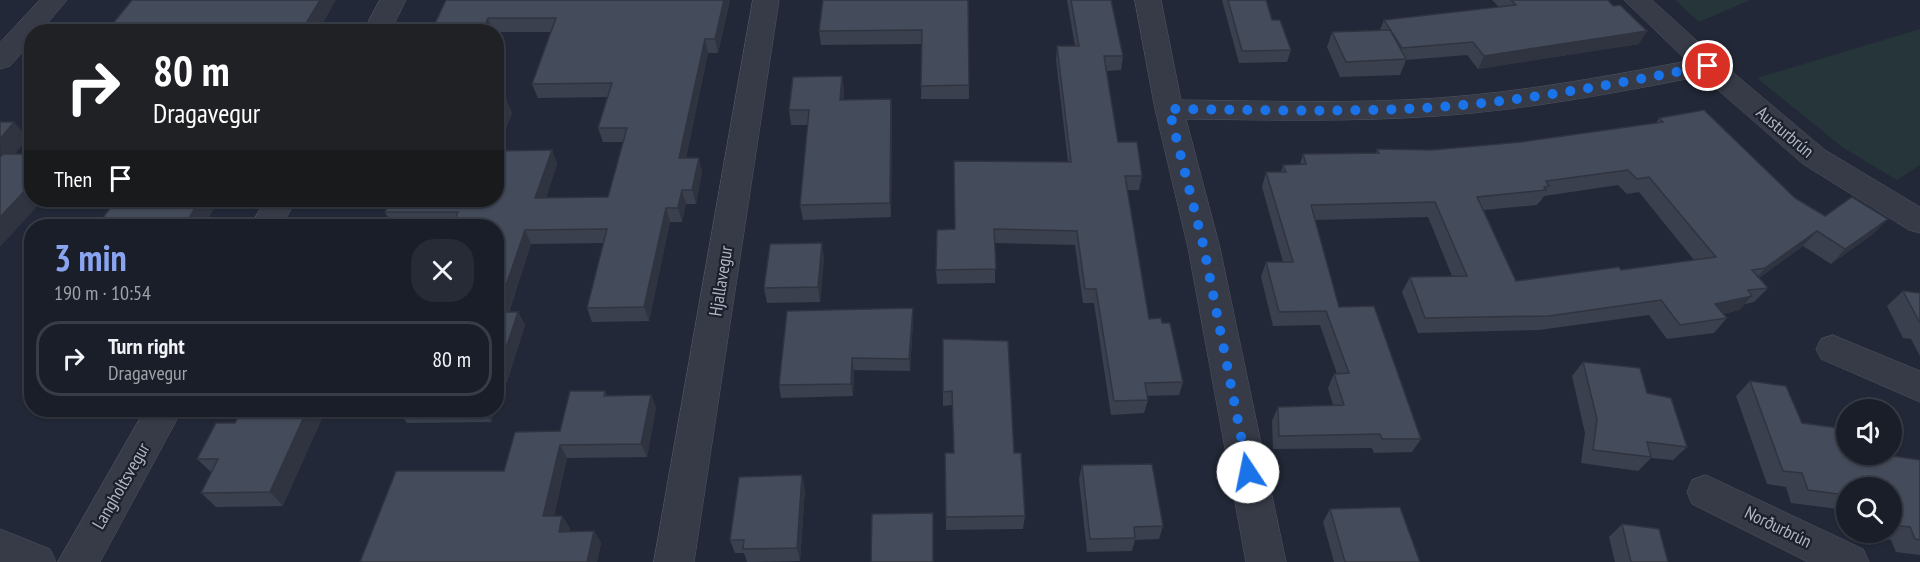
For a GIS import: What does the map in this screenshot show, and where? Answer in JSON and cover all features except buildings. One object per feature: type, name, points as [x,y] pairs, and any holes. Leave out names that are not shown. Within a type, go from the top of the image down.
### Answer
[{"type":"street","points":[[32,24],[54,0]]},
{"type":"street","points":[[380,24],[393,0]]},
{"type":"street","name":"Hjallavegur","points":[[674,562],[766,0]]},
{"type":"street","points":[[1148,0],[1169,109],[1204,248],[1266,562]]},
{"type":"street","name":"Austurbrún","points":[[1637,0],[1708,66],[1814,157],[1920,222]]},
{"type":"street","points":[[0,60],[24,33]]},
{"type":"street","points":[[1169,109],[1322,111],[1475,104],[1587,89],[1708,66]]},
{"type":"street","points":[[1833,349],[1920,387]]},
{"type":"street","name":"Langholtsvegur","points":[[78,562],[160,417]]},
{"type":"street","name":"Norðurbrún","points":[[1706,492],[1849,562]]},
{"type":"street","points":[[0,548],[36,562]]},
{"type":"shaded area","points":[[1675,0],[1750,0],[1699,22]]},
{"type":"shaded area","points":[[1920,29],[1920,165],[1897,180],[1842,147],[1757,78]]},
{"type":"route","points":[[1248,472],[1204,248],[1169,109],[1322,111],[1475,104],[1587,89],[1708,66]]}]
